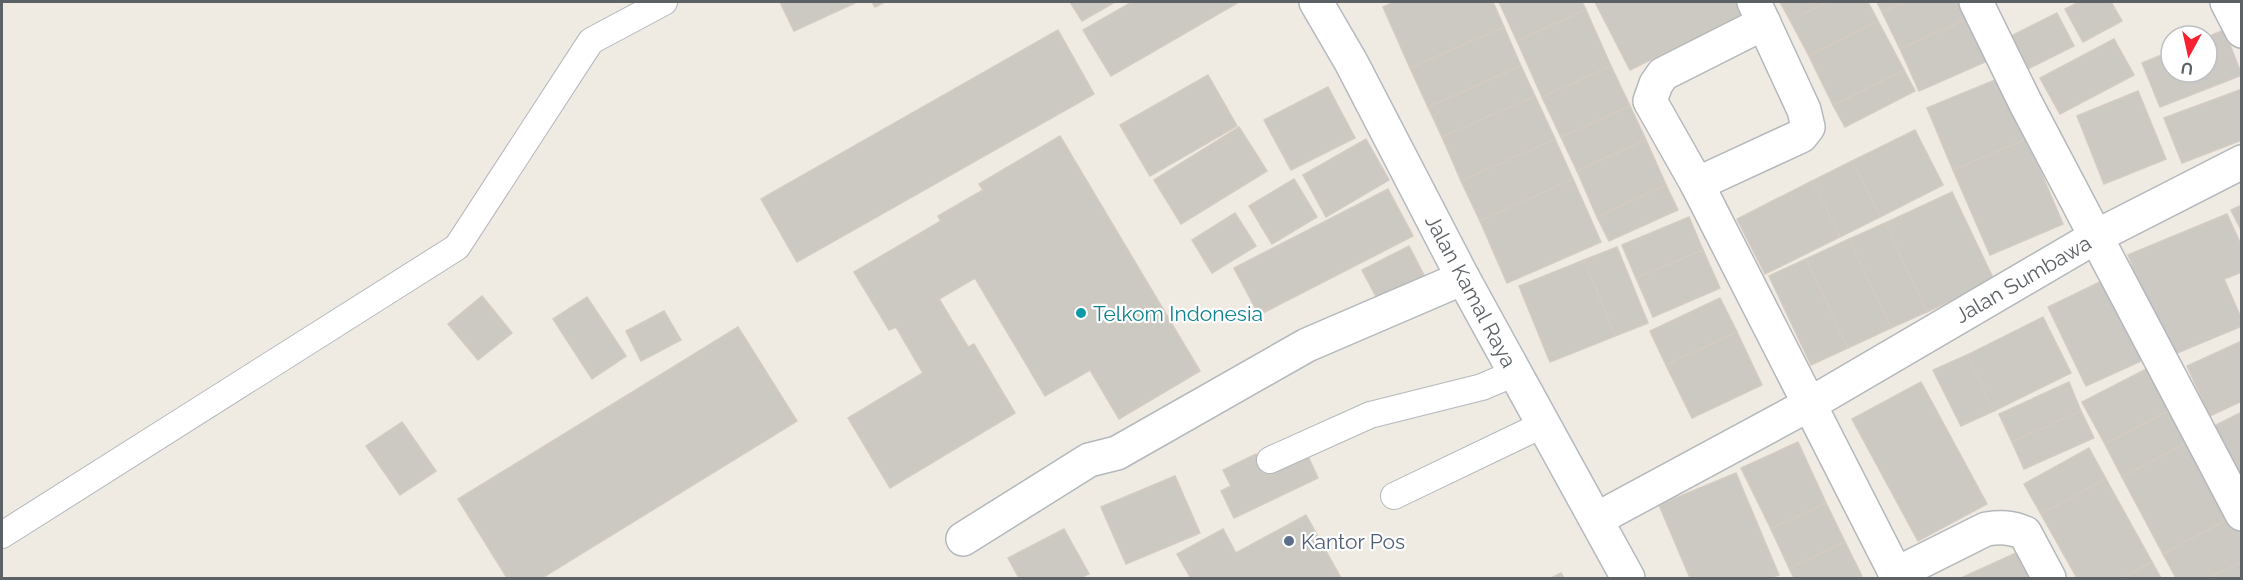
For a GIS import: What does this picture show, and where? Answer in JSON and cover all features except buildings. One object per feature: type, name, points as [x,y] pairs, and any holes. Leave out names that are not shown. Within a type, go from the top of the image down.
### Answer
[{"type":"street","points":[[1976,2],[2026,104],[2241,514]]},
{"type":"street","points":[[2227,2],[2241,31]]},
{"type":"street","name":"Jalan Kamal Raya","points":[[1324,4],[1351,62],[1463,278],[1628,579]]},
{"type":"street","points":[[1697,184],[1801,136],[1808,127],[1804,110],[1759,12],[1663,74],[1650,101],[1697,184],[1897,576],[1986,529],[2002,527],[2025,532],[2049,579]]},
{"type":"street","name":"Jalan Sumbawa","points":[[1597,519],[1809,404],[2097,236],[2241,162]]},
{"type":"street","points":[[963,539],[1089,460],[1117,453],[1307,345],[1463,278]]},
{"type":"lane","points":[[2,535],[457,248],[591,41],[663,2]]},
{"type":"lane","points":[[1270,460],[1370,414],[1482,387],[1515,373]]},
{"type":"lane","points":[[1394,496],[1544,424]]},
{"type":"place","name":"Telkom Indonesia","points":[[1081,313]]},
{"type":"place","name":"Kantor Pos","points":[[1289,541]]}]
